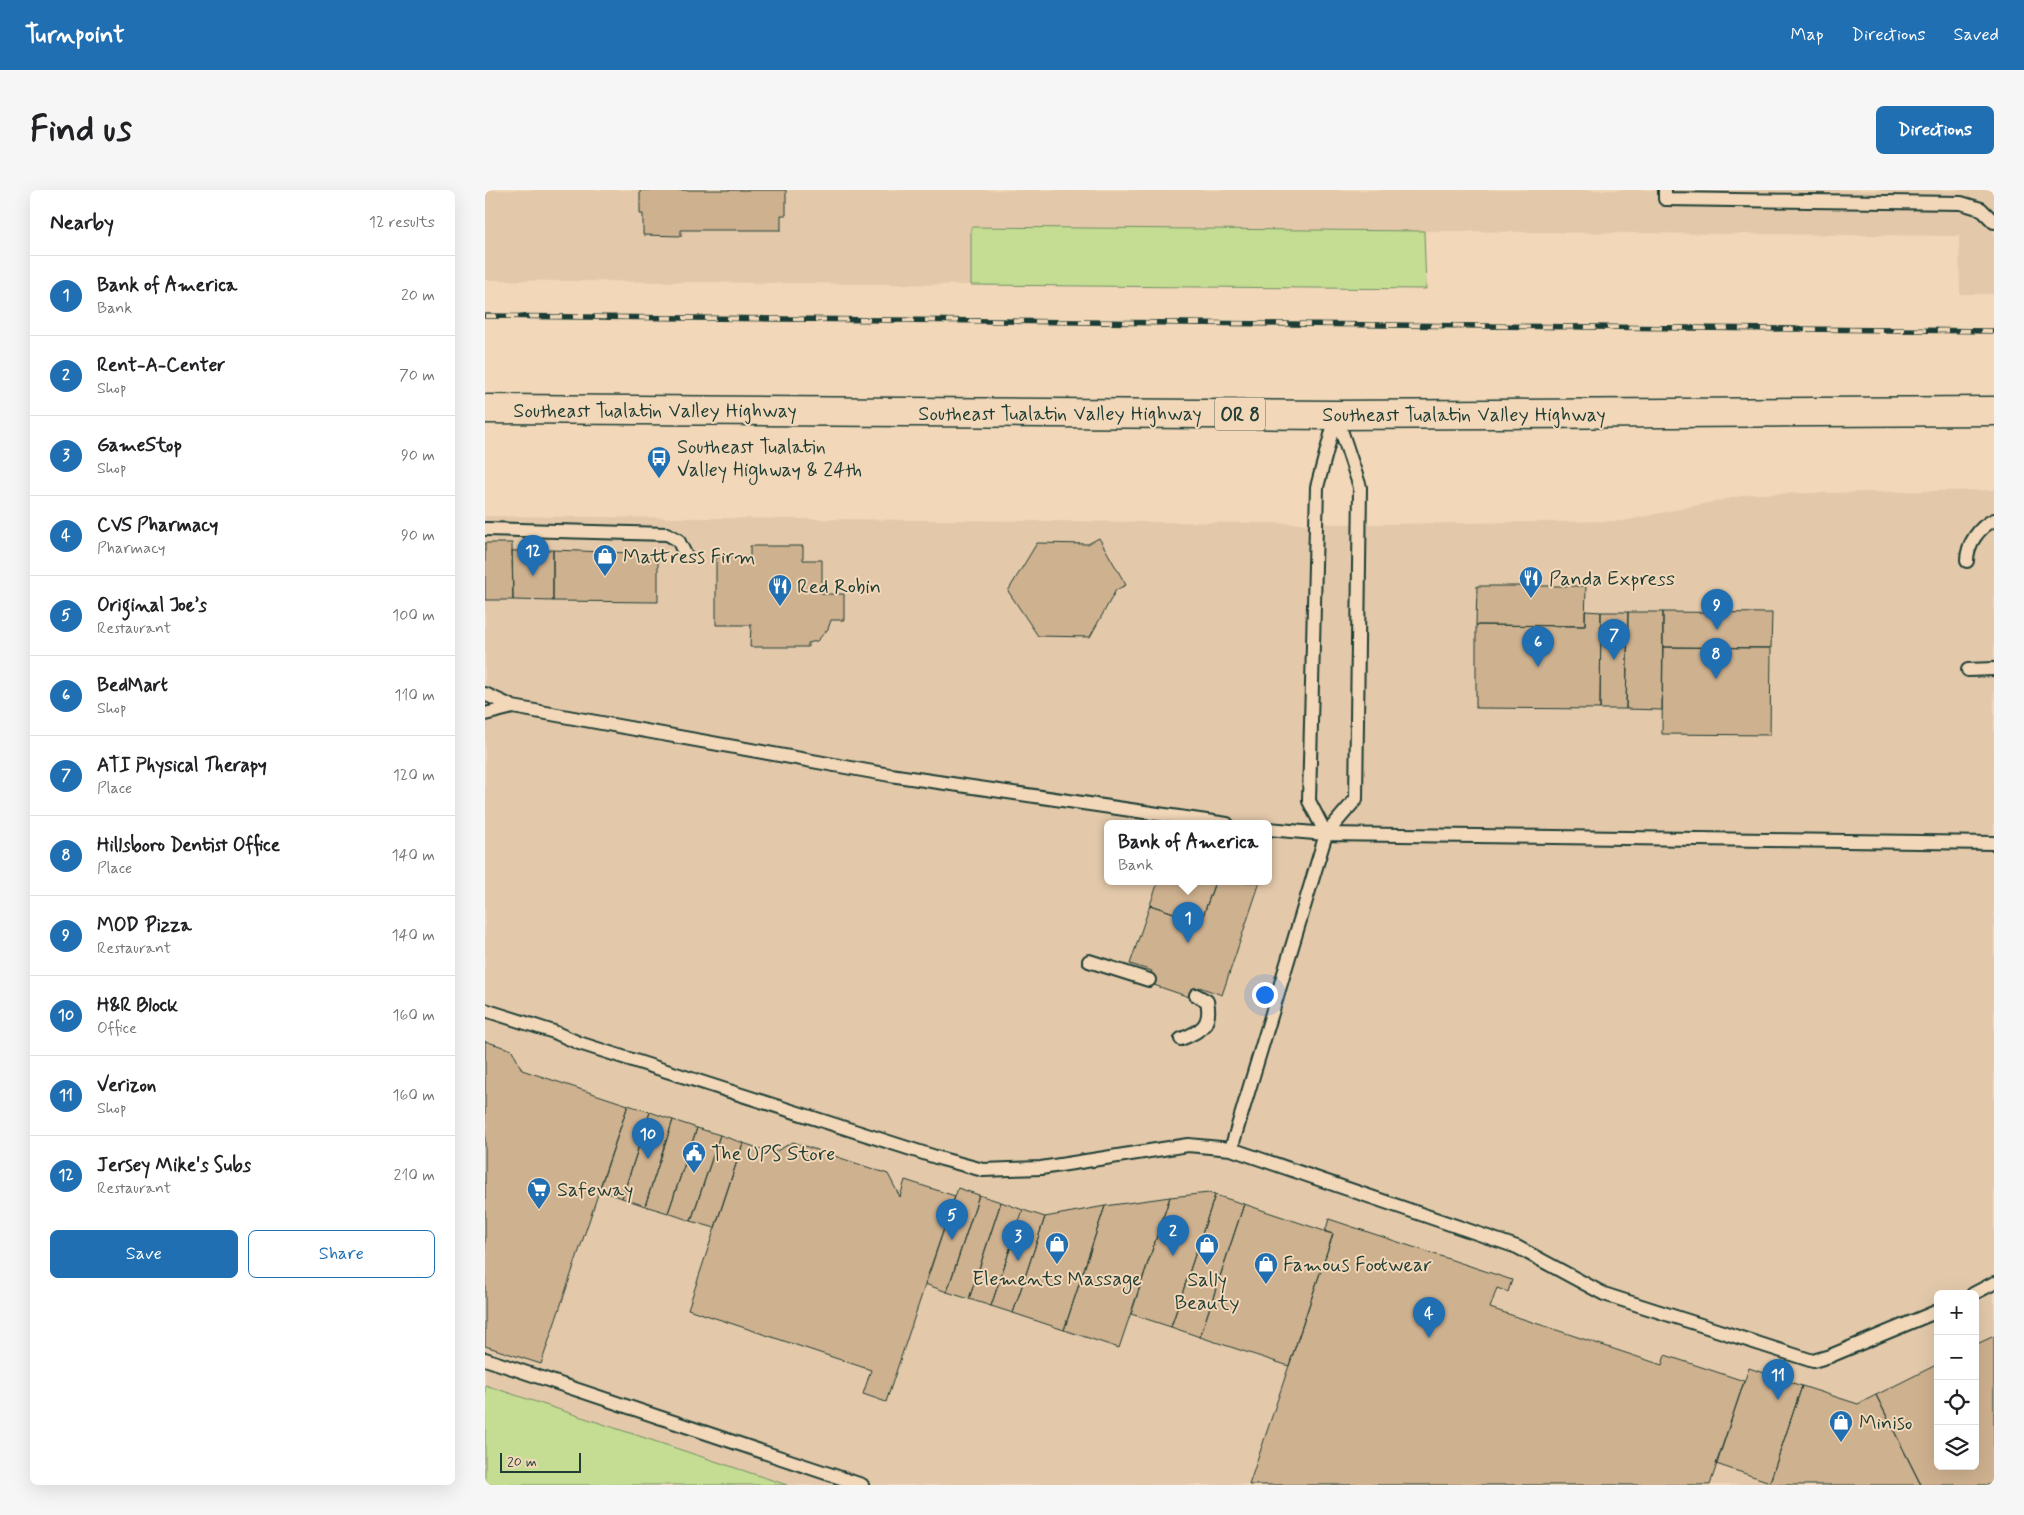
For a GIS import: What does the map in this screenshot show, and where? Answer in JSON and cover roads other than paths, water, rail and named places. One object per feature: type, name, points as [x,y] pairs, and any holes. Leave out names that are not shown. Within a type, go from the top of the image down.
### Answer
[{"type":"main road","name":"Southeast Tualatin Valley Highway","points":[[485,409],[1336,415],[1994,411]]},
{"type":"lane","points":[[1665,190],[1665,198],[1961,203],[1981,209],[1994,222]]},
{"type":"lane","points":[[1326,834],[1309,800],[1317,488],[1336,415]]},
{"type":"lane","points":[[1231,1149],[1326,834],[1356,799],[1360,487],[1336,415]]},
{"type":"lane","points":[[1967,560],[1967,552],[1976,534],[1987,523],[1994,520]]},
{"type":"lane","points":[[485,529],[667,534],[678,540],[685,554]]},
{"type":"lane","points":[[1968,670],[1994,669]]},
{"type":"lane","points":[[485,694],[513,707],[903,777],[1199,820]]},
{"type":"lane","points":[[485,714],[513,707]]},
{"type":"lane","points":[[1272,829],[1326,834],[1994,843]]},
{"type":"lane","points":[[1089,961],[1149,980]]},
{"type":"lane","points":[[1181,1039],[1194,1034],[1205,1025],[1209,1014],[1207,1001],[1196,995]]},
{"type":"lane","points":[[485,1010],[554,1032],[579,1043],[942,1159],[983,1170],[1041,1168],[1188,1145],[1231,1149],[1517,1247],[1604,1294],[1813,1361],[1830,1356],[1934,1313]]},
{"type":"lane","points":[[1979,1291],[1994,1283]]},
{"type":"lane","points":[[485,1359],[862,1485]]},
{"type":"railway","points":[[485,316],[1994,331]]},
{"type":"place","name":"Southeast Tualatin Valley Highway & 24th","points":[[659,479]]},
{"type":"place","name":"Jersey Mike's Subs","points":[[533,576]]},
{"type":"place","name":"Mattress Firm","points":[[605,577]]},
{"type":"place","name":"Panda Express","points":[[1531,599]]},
{"type":"place","name":"Red Robin","points":[[780,607]]},
{"type":"place","name":"MOD Pizza","points":[[1717,630]]},
{"type":"place","name":"ATI Physical Therapy","points":[[1614,660]]},
{"type":"place","name":"BedMart","points":[[1538,667]]},
{"type":"place","name":"Hillsboro Dentist Office","points":[[1716,679]]},
{"type":"place","name":"Bank of America","points":[[1188,943]]},
{"type":"place","name":"H&R Block","points":[[648,1159]]},
{"type":"place","name":"The UPS Store","points":[[694,1174]]},
{"type":"place","name":"Safeway","points":[[539,1210]]},
{"type":"place","name":"Original Joe’s","points":[[952,1240]]},
{"type":"place","name":"Rent-A-Center","points":[[1173,1256]]},
{"type":"place","name":"GameStop","points":[[1018,1261]]},
{"type":"place","name":"Elements Massage","points":[[1057,1265]]},
{"type":"place","name":"Sally Beauty","points":[[1207,1266]]},
{"type":"place","name":"Famous Footwear","points":[[1266,1285]]},
{"type":"place","name":"CVS Pharmacy","points":[[1429,1338]]},
{"type":"place","name":"Verizon","points":[[1778,1400]]},
{"type":"place","name":"Miniso","points":[[1841,1443]]}]
